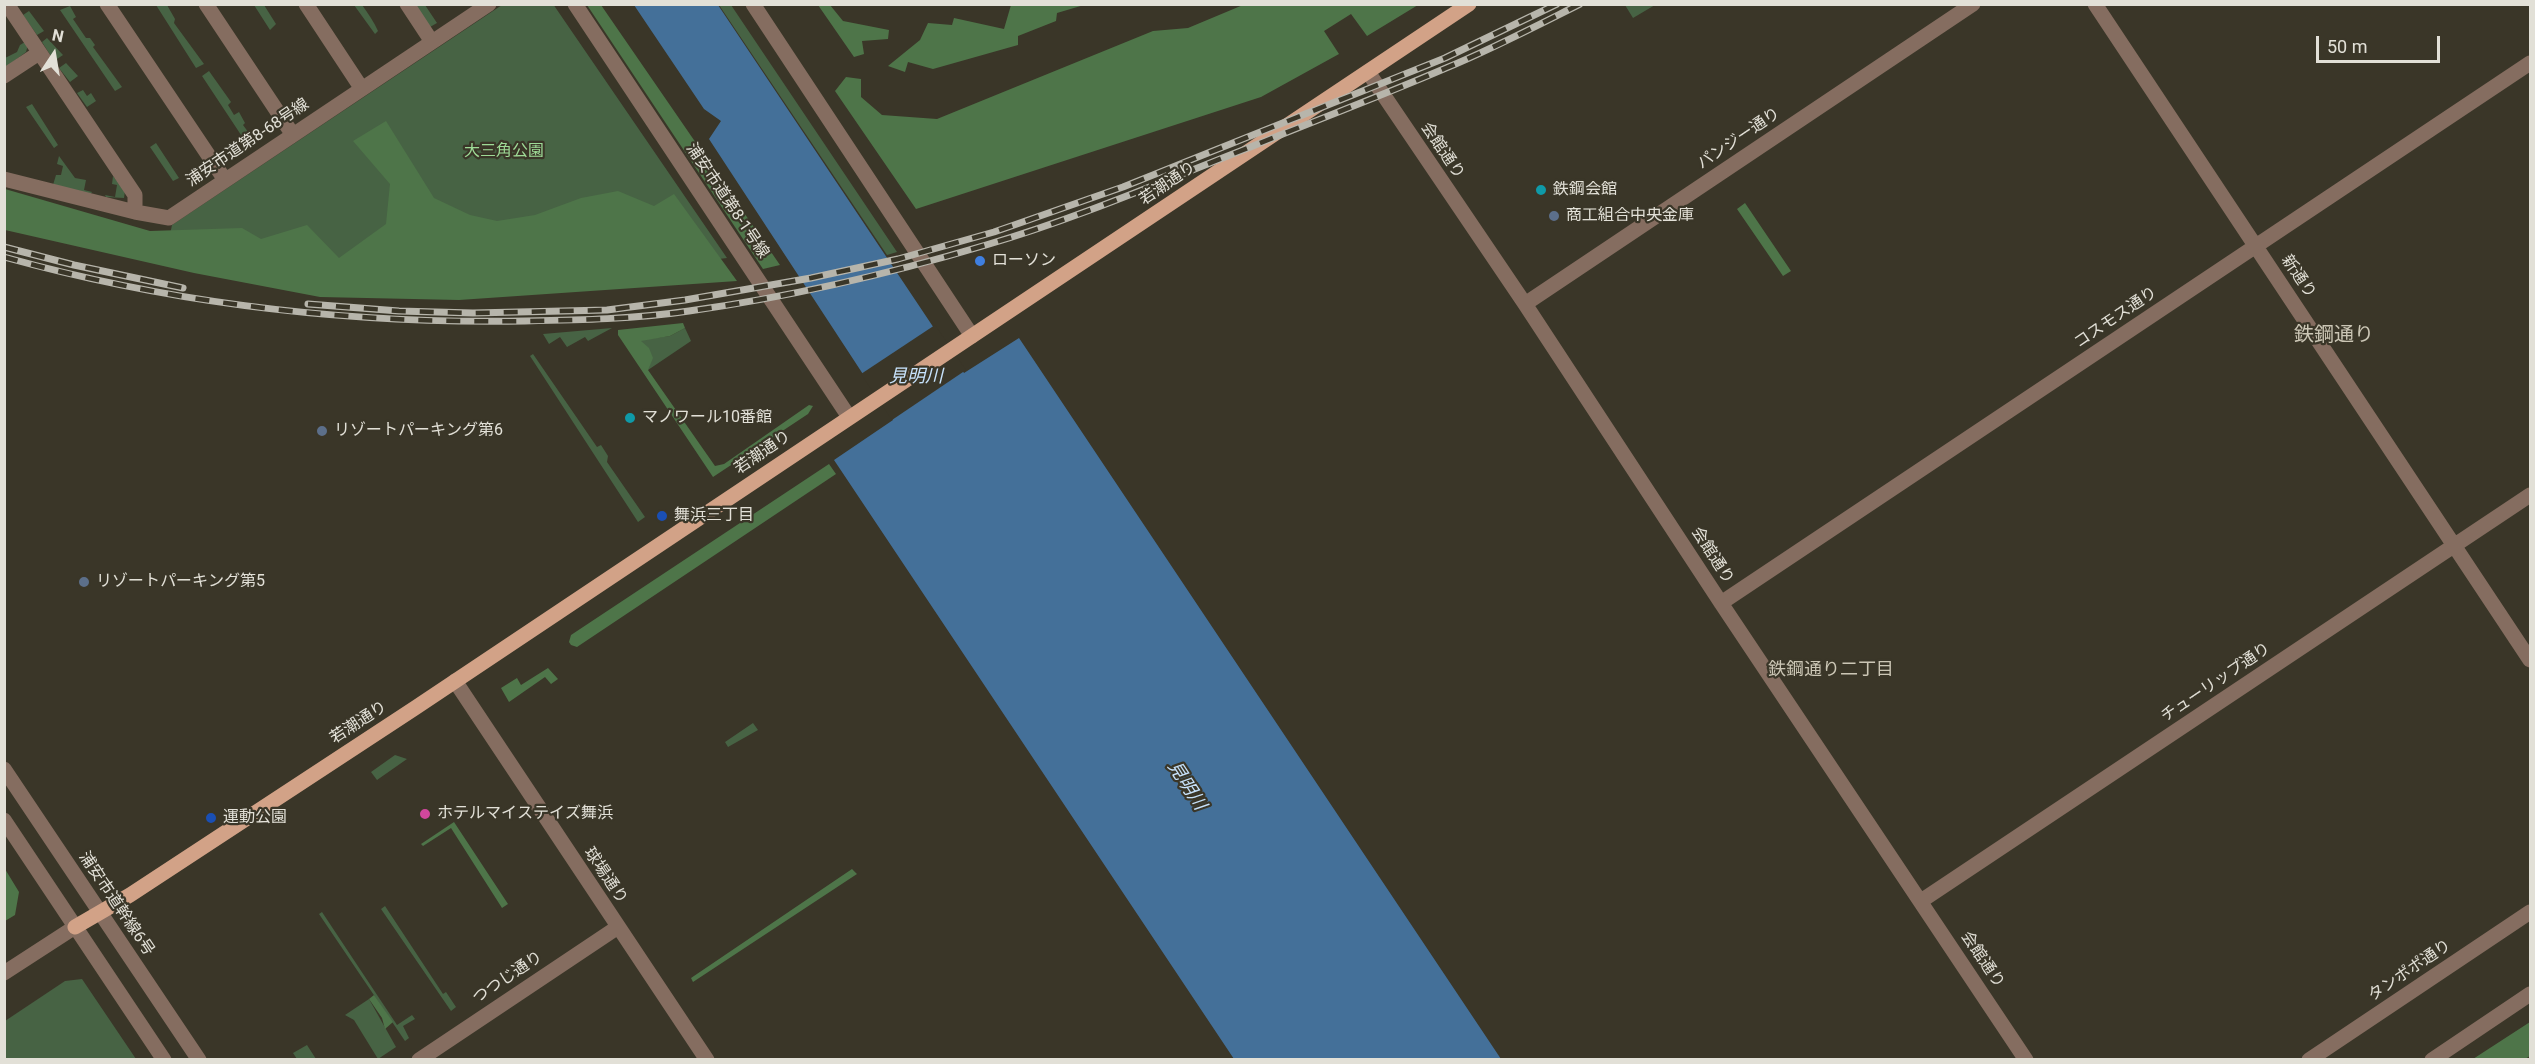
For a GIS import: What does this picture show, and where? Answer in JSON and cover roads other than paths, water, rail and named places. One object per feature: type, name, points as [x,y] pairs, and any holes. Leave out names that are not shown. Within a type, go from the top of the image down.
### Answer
[{"type":"main road","name":"若潮通り","points":[[75,927],[130,895],[455,681],[1468,4]]},
{"type":"street","points":[[7,4],[135,195],[135,212]]},
{"type":"street","points":[[107,4],[225,180]]},
{"type":"street","points":[[206,4],[293,135]]},
{"type":"street","points":[[306,4],[362,89]]},
{"type":"street","points":[[407,4],[432,42]]},
{"type":"street","name":"浦安市道第8-68号線","points":[[4,179],[135,212],[169,218],[489,4]]},
{"type":"street","name":"浦安市道第8-1号線","points":[[575,4],[849,417]]},
{"type":"street","points":[[753,4],[972,336]]},
{"type":"street","name":"パンジー通り","points":[[1525,304],[1973,4]]},
{"type":"street","name":"新通り","points":[[2095,4],[2530,660]]},
{"type":"street","points":[[4,76],[39,53]]},
{"type":"street","name":"コスモス通り","points":[[1721,603],[2530,63]]},
{"type":"street","name":"会館通り","points":[[1368,72],[1525,304],[1721,603],[2026,1059]]},
{"type":"street","name":"チューリップ通り","points":[[1921,901],[2530,495]]},
{"type":"street","name":"球場通り","points":[[455,681],[707,1059]]},
{"type":"street","name":"浦安市道幹線6号","points":[[4,769],[199,1059]]},
{"type":"street","points":[[4,820],[164,1059]]},
{"type":"street","name":"タンポポ通り","points":[[2309,1059],[2530,912]]},
{"type":"street","points":[[4,973],[75,927]]},
{"type":"street","name":"つつじ通り","points":[[419,1059],[618,927]]},
{"type":"street","points":[[2432,1059],[2530,994]]},
{"type":"water","name":"見明川","points":[[634,5],[718,5],[964,373],[1019,338],[1501,1059],[1234,1059],[834,460],[893,420],[709,139],[721,121],[704,109]]},
{"type":"railway","points":[[308,304],[399,311],[473,313],[607,310],[685,300],[811,278],[898,259],[994,232],[1123,187],[1445,58],[1557,4]]},
{"type":"railway","points":[[4,257],[132,287],[197,299],[328,314],[393,319],[525,321],[587,320],[689,311],[801,292],[876,275],[986,245],[1052,224],[1463,61],[1580,4]]},
{"type":"railway","points":[[4,247],[74,265],[183,288]]},
{"type":"place","name":"鉄鋼会館","points":[[1541,190]]},
{"type":"place","name":"商工組合中央金庫","points":[[1554,216]]},
{"type":"place","name":"ローソン","points":[[980,261]]},
{"type":"place","name":"マノワール10番館","points":[[630,418]]},
{"type":"place","name":"リゾートパーキング第6","points":[[322,431]]},
{"type":"place","name":"舞浜三丁目","points":[[662,516]]},
{"type":"place","name":"リゾートパーキング第5","points":[[84,582]]},
{"type":"place","name":"ホテルマイステイズ舞浜","points":[[425,814]]},
{"type":"place","name":"運動公園","points":[[211,818]]},
{"type":"district","name":"鉄鋼通り","points":[[2334,336]]},
{"type":"district","name":"鉄鋼通り二丁目","points":[[1831,670]]},
{"type":"park label","name":"大三角公園","points":[[504,152]]}]
